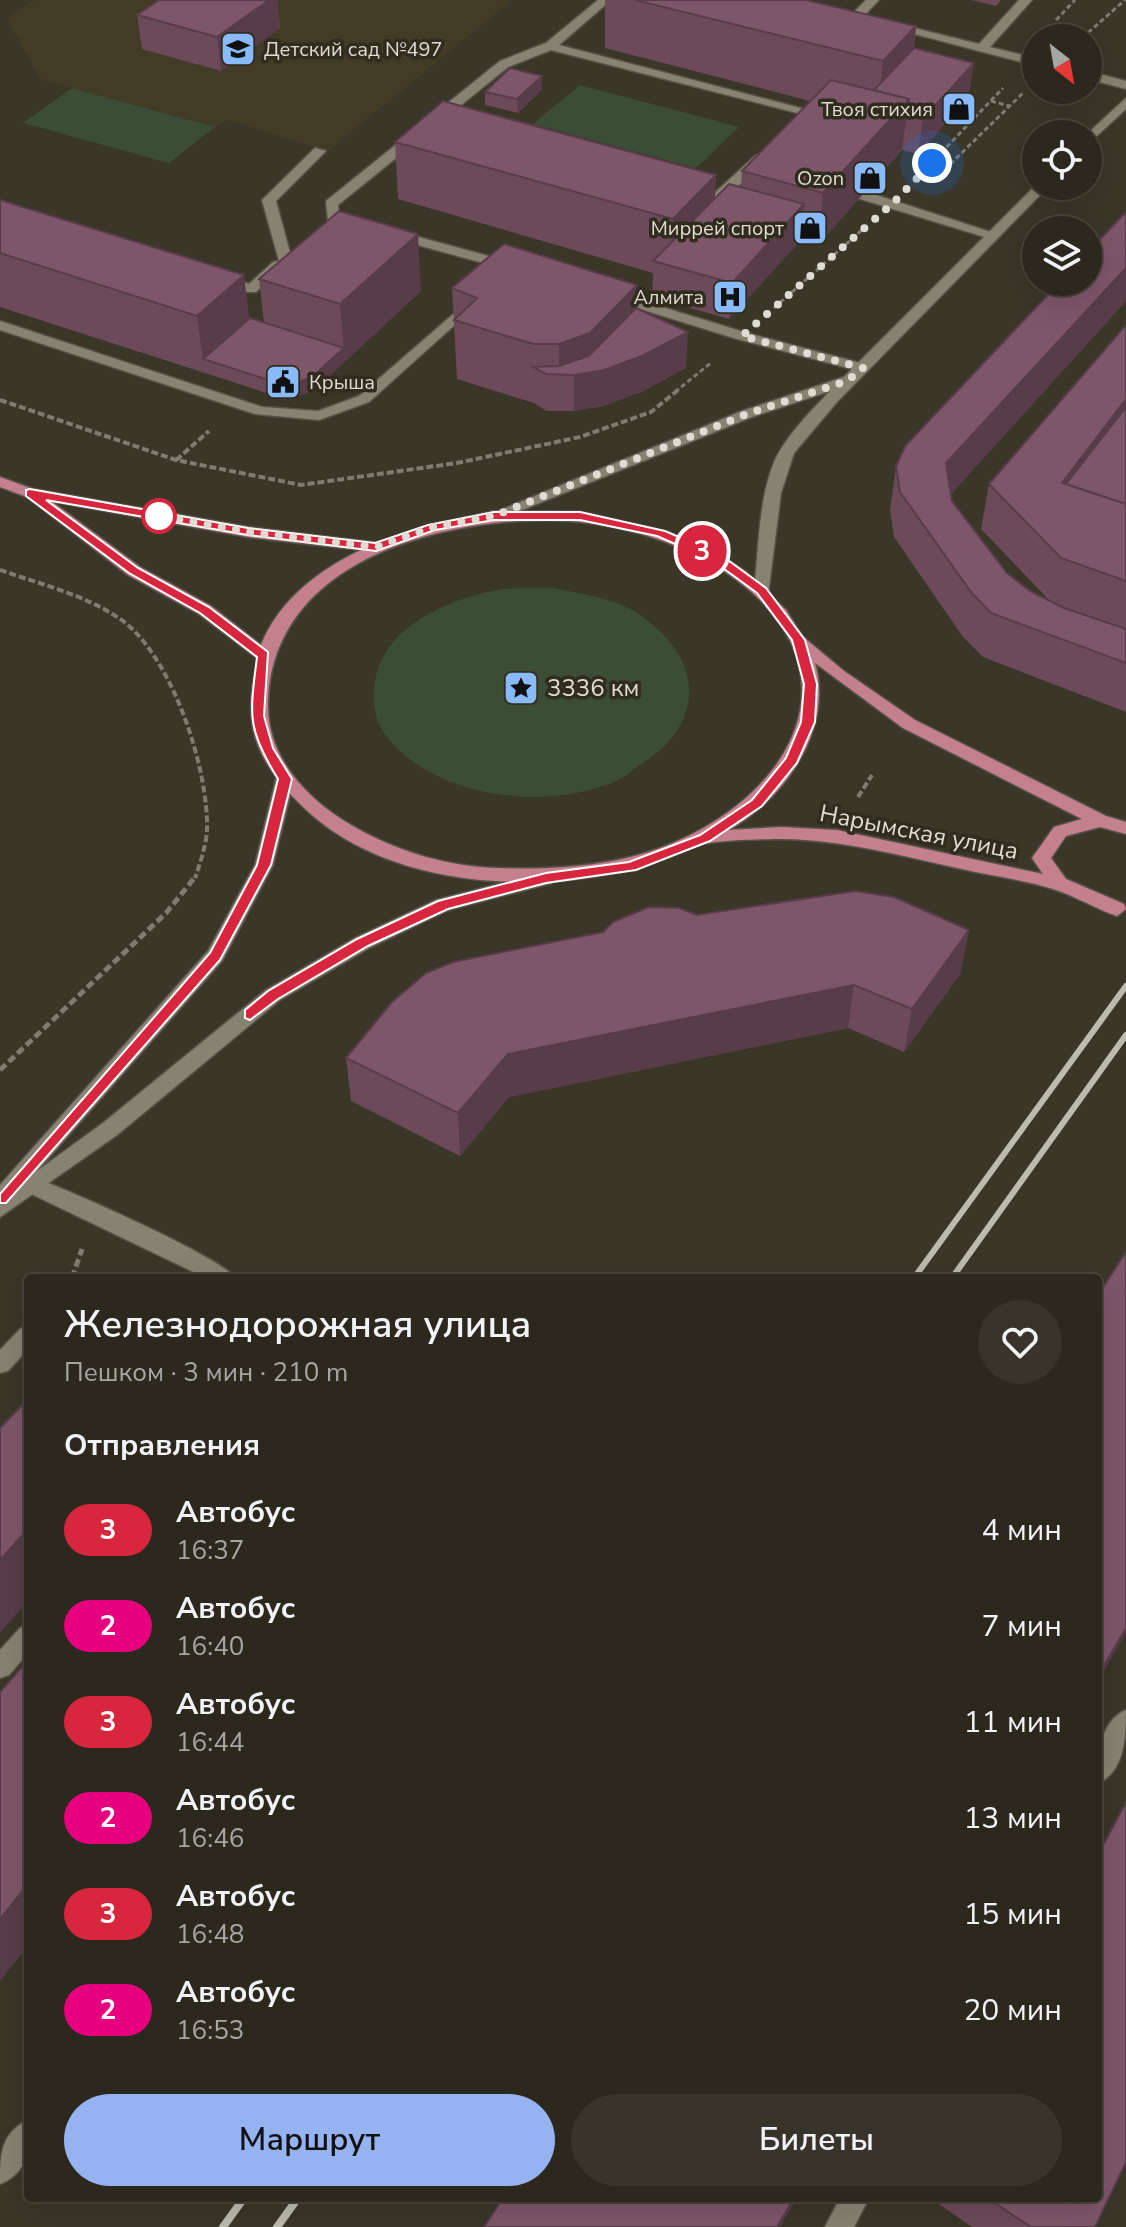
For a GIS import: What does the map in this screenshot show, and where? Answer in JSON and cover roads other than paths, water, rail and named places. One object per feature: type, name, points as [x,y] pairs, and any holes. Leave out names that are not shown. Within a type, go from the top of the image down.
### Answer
[{"type":"main road","points":[[0,482],[30,493],[248,532],[376,547]]},
{"type":"main road","points":[[30,493],[134,571],[205,610],[263,655]]},
{"type":"main road","points":[[799,640],[811,684],[808,722],[793,760],[757,803],[705,838],[631,866],[546,878],[456,872],[375,847],[323,817],[285,779],[266,748],[257,716],[263,655],[280,624],[305,594],[337,568],[376,547],[433,527],[494,516],[580,516],[661,533],[716,558],[762,591],[799,640],[838,675],[909,724],[1100,821],[1126,828]]},
{"type":"main road","points":[[1060,884],[1041,858],[1060,831],[1100,821]]},
{"type":"main road","name":"Нарымская улица","points":[[705,838],[781,833],[837,836],[1060,884],[1117,909]]},
{"type":"street","points":[[0,325],[260,411],[319,416],[364,399],[506,275],[328,222],[331,204],[504,64],[550,46],[605,0]]},
{"type":"street","points":[[855,18],[873,0]]},
{"type":"street","points":[[983,47],[1026,0]]},
{"type":"street","points":[[840,14],[1022,58]]},
{"type":"street","points":[[550,46],[810,112],[788,132]]},
{"type":"street","points":[[1102,79],[1126,85]]},
{"type":"street","points":[[1102,126],[1126,102]]},
{"type":"street","points":[[428,125],[443,129]]},
{"type":"street","points":[[207,275],[251,289],[289,256],[269,200],[320,151]]},
{"type":"street","points":[[697,199],[712,203],[767,152]]},
{"type":"street","points":[[862,195],[993,235]]},
{"type":"street","points":[[762,591],[771,510],[783,459],[847,381],[1028,200]]},
{"type":"street","points":[[596,291],[742,336],[863,368]]},
{"type":"street","points":[[494,516],[747,414],[847,381]]},
{"type":"street","points":[[0,1199],[215,956],[264,865],[285,779]]},
{"type":"street","points":[[0,1209],[110,1129],[273,995],[362,943],[443,905],[546,878]]},
{"type":"street","points":[[32,1185],[192,1259],[217,1274]]},
{"type":"street","points":[[0,1364],[24,1339]]},
{"type":"street","points":[[0,1667],[24,1640]]},
{"type":"street","points":[[1102,1764],[1126,1722]]},
{"type":"street","points":[[0,2170],[24,2139]]},
{"type":"street","points":[[839,2227],[853,2202]]},
{"type":"railway","points":[[917,1274],[1126,986]]},
{"type":"railway","points":[[955,1274],[1126,1035]]},
{"type":"railway","points":[[223,2227],[241,2202]]},
{"type":"railway","points":[[277,2227],[295,2202]]},
{"type":"place","name":"Детский сад №497","points":[[238,49]]},
{"type":"place","name":"Твоя стихия","points":[[959,109]]},
{"type":"place","name":"Ozon","points":[[870,178]]},
{"type":"place","name":"Миррей спорт","points":[[810,228]]},
{"type":"place","name":"Алмита","points":[[730,297]]},
{"type":"place","name":"Крыша","points":[[283,382]]},
{"type":"place","name":"3336 км","points":[[521,688]]}]
